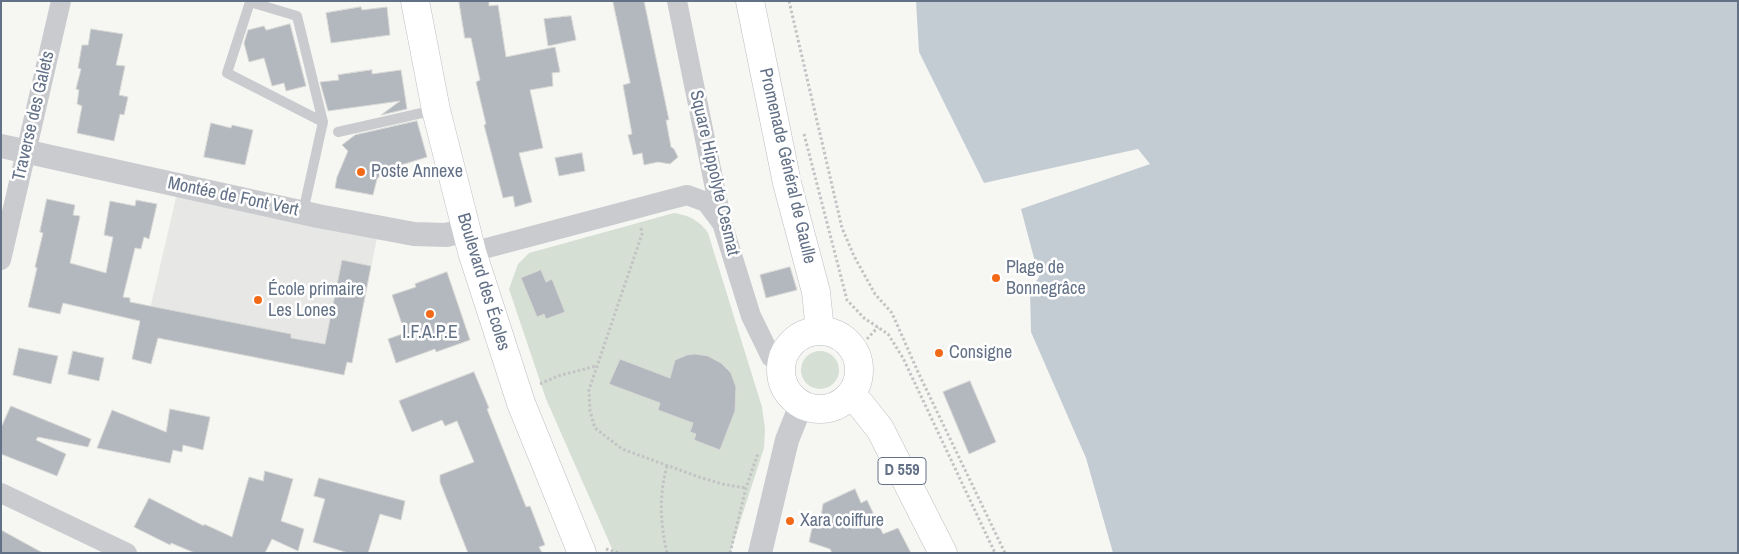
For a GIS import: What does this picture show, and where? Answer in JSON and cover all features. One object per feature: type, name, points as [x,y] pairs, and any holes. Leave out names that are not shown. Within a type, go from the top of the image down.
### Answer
[{"type":"main road","name":"Boulevard des Écoles","points":[[416,1],[436,110],[469,241],[520,403],[582,553]]},
{"type":"main road","name":"Promenade Général de Gaulle","points":[[750,1],[787,183],[816,292],[820,331]]},
{"type":"main road","points":[[820,331],[833,333],[845,340],[854,350],[860,373],[857,385],[843,403],[833,408],[822,410],[800,405],[791,397],[784,386],[781,374],[781,362],[785,352],[800,337],[809,332],[820,331]]},
{"type":"main road","name":"D 559","points":[[851,395],[880,430],[943,553]]},
{"type":"street","name":"Traverse des Galets","points":[[1,260],[61,1]]},
{"type":"street","name":"Square Hippolyte Cesmat","points":[[677,1],[722,223],[751,316],[765,348],[771,357],[781,362]]},
{"type":"street","name":"Montée de Font Vert","points":[[1,146],[303,212],[414,234],[446,235],[469,241],[687,196],[706,202],[722,223]]},
{"type":"street","points":[[760,553],[787,440],[800,405]]},
{"type":"street","points":[[1,493],[127,553]]},
{"type":"lane","points":[[303,212],[323,122],[297,16],[250,2],[228,73],[323,122]]},
{"type":"lane","points":[[338,132],[436,110]]},
{"type":"path","points":[[789,1],[842,228],[854,256],[875,294],[892,312],[918,372],[1005,553]]},
{"type":"path","points":[[803,129],[847,300],[864,318],[888,334],[902,358],[995,553]]},
{"type":"path","points":[[639,222],[642,234],[589,390],[590,411],[595,428],[622,449],[666,466],[722,484],[746,488]]},
{"type":"path","points":[[867,339],[878,327]]},
{"type":"path","points":[[538,385],[558,376],[597,366]]},
{"type":"path","points":[[666,466],[661,501],[662,524],[667,553]]},
{"type":"shaded area","points":[[916,1],[1738,1],[1738,553],[1113,553],[1086,458],[1031,332],[1030,291],[1039,277],[1021,209],[1150,164],[1138,149],[984,183],[919,52]]},
{"type":"shaded area","name":"École primaire Les Lones","points":[[177,193],[377,238],[352,363],[347,363],[344,375],[144,335]]},
{"type":"shaded area","points":[[674,213],[694,219],[708,233],[762,407],[765,429],[764,448],[730,553],[614,553],[546,399],[509,289],[518,264],[529,253]]},
{"type":"shaded area","points":[[820,351],[834,356],[839,370],[834,384],[820,389],[806,384],[801,370],[806,356]]},
{"type":"building","points":[[459,1],[489,1],[489,6],[498,5],[506,57],[555,47],[560,72],[552,73],[553,86],[530,90],[543,148],[519,153],[532,202],[515,207],[513,196],[503,198],[484,125],[486,124],[476,82],[480,80],[471,38],[465,38]]},
{"type":"building","points":[[613,1],[644,1],[669,120],[666,120],[671,147],[678,157],[670,164],[658,162],[644,165],[642,153],[633,155],[628,135],[632,134],[623,85],[630,83]]},
{"type":"building","points":[[361,7],[362,10],[387,7],[390,35],[331,43],[326,13]]},
{"type":"building","points":[[571,16],[576,40],[548,46],[544,19]]},
{"type":"building","points":[[290,24],[306,86],[286,91],[284,83],[272,86],[264,58],[249,62],[244,43],[248,30],[264,26],[266,30]]},
{"type":"building","points":[[91,29],[123,34],[116,65],[125,66],[119,95],[128,97],[124,115],[120,114],[114,141],[77,133],[82,106],[77,104],[79,90],[76,89],[81,69],[78,68],[82,45],[88,45]]},
{"type":"building","points":[[372,70],[372,74],[401,70],[407,109],[381,115],[400,101],[328,111],[320,82],[339,80],[338,75]]},
{"type":"building","points":[[417,121],[427,157],[385,170],[377,179],[373,195],[335,188],[337,177],[348,151],[342,145],[355,135]]},
{"type":"building","points":[[211,123],[231,128],[232,125],[253,130],[245,165],[204,157]]},
{"type":"building","points":[[582,153],[585,171],[559,176],[555,158]]},
{"type":"building","points":[[47,199],[75,205],[73,215],[80,216],[70,263],[106,273],[113,237],[104,235],[110,201],[135,206],[136,200],[157,204],[149,239],[144,237],[141,249],[135,248],[123,297],[130,298],[130,302],[291,334],[291,338],[325,344],[342,260],[371,266],[352,363],[347,362],[344,375],[158,338],[151,364],[132,359],[140,321],[63,303],[60,314],[28,307],[37,268],[35,267],[43,233],[40,232]]},
{"type":"building","points":[[790,267],[797,290],[766,298],[760,275]]},
{"type":"building","points":[[541,270],[546,282],[552,279],[565,312],[546,319],[544,314],[537,317],[521,278]]},
{"type":"building","name":"I.F.A.P.E","points":[[447,272],[470,340],[436,352],[435,349],[396,363],[388,339],[405,333],[392,295],[416,287],[415,284]]},
{"type":"building","points":[[19,348],[58,356],[51,384],[13,375]]},
{"type":"building","points":[[73,351],[104,358],[99,381],[68,374]]},
{"type":"building","points":[[695,354],[708,356],[721,363],[731,373],[736,387],[735,411],[720,450],[694,440],[696,434],[690,432],[693,423],[658,410],[660,403],[609,384],[620,359],[670,378],[675,360]]},
{"type":"building","points":[[474,372],[526,507],[530,506],[545,545],[539,547],[542,553],[468,553],[440,482],[440,475],[474,462],[457,421],[445,426],[442,420],[412,432],[399,401]]},
{"type":"building","points":[[970,381],[996,442],[969,454],[943,392]]},
{"type":"building","points":[[11,406],[91,439],[88,447],[38,437],[36,440],[66,454],[57,476],[1,454],[1,428]]},
{"type":"building","points":[[170,409],[210,417],[203,450],[183,445],[182,452],[173,450],[170,463],[97,448],[112,410],[166,432]]},
{"type":"building","points":[[265,471],[293,479],[281,521],[304,529],[298,551],[272,539],[265,553],[195,553],[171,543],[170,545],[134,527],[149,498],[204,526],[204,524],[232,537],[249,477],[263,481]]},
{"type":"building","points":[[319,478],[405,501],[401,520],[380,514],[368,553],[348,553],[313,542],[325,499],[314,496]]},
{"type":"building","points":[[855,489],[861,503],[867,500],[883,534],[898,528],[911,553],[832,553],[830,549],[809,542],[815,514],[821,516],[823,504]]},
{"type":"building","points":[[1,530],[43,553],[1,553]]},
{"type":"place","name":"Poste Annexe","points":[[361,172]]},
{"type":"place","name":"Plage de Bonnegrâce","points":[[996,278]]},
{"type":"place","name":"École primaire Les Lones","points":[[258,300]]},
{"type":"place","name":"I.F.A.P.E","points":[[430,314]]},
{"type":"place","name":"Consigne","points":[[939,353]]},
{"type":"place","name":"Xara coiffure","points":[[790,521]]}]
